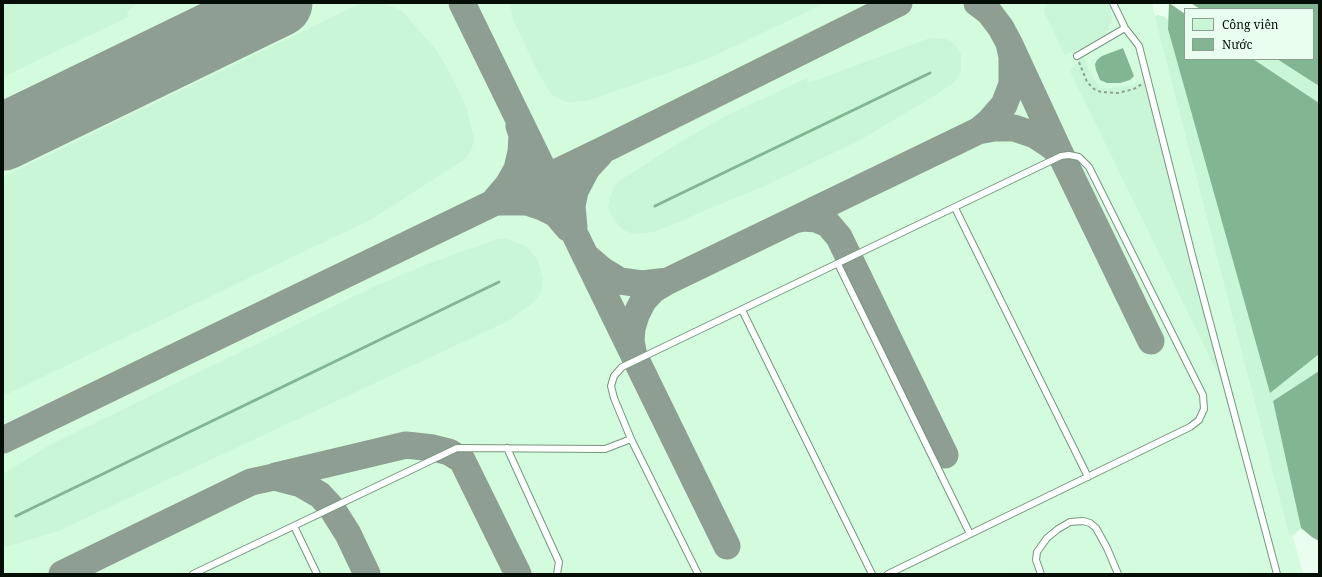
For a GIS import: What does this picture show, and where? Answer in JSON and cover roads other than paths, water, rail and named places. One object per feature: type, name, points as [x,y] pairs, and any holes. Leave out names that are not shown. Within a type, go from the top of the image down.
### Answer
[{"type":"lane","points":[[1114,3],[1124,28],[1139,46],[1195,267],[1277,574]]},
{"type":"lane","points":[[1076,56],[1124,28]]},
{"type":"lane","points":[[698,574],[631,439],[614,398],[611,386],[614,376],[622,367],[1062,156],[1068,155],[1079,157],[1089,167],[1203,395],[1204,409],[1199,420],[1190,428],[888,574]]},
{"type":"lane","points":[[955,208],[1088,477]]},
{"type":"lane","points":[[838,264],[970,534]]},
{"type":"lane","points":[[742,310],[872,574]]},
{"type":"lane","points":[[193,574],[457,448],[606,449],[631,439]]},
{"type":"lane","points":[[507,448],[558,562],[557,574]]},
{"type":"lane","points":[[1041,574],[1036,560],[1037,552],[1047,538],[1070,522],[1083,521],[1090,523],[1096,528],[1108,548],[1118,574]]},
{"type":"lane","points":[[294,526],[317,574]]},
{"type":"water","points":[[1169,3],[1184,13],[1184,60],[1254,60],[1319,103],[1319,354],[1270,393],[1168,29]]},
{"type":"water","points":[[1191,3],[1319,3],[1319,86],[1279,60],[1314,60],[1314,8],[1198,8]]},
{"type":"water","points":[[1123,48],[1134,76],[1130,80],[1120,83],[1107,83],[1100,80],[1095,64],[1097,60],[1102,56]]},
{"type":"water","points":[[1319,371],[1319,541],[1301,528],[1273,401]]},
{"type":"waterway","points":[[655,206],[930,73]]},
{"type":"waterway","points":[[16,516],[499,282]]}]
